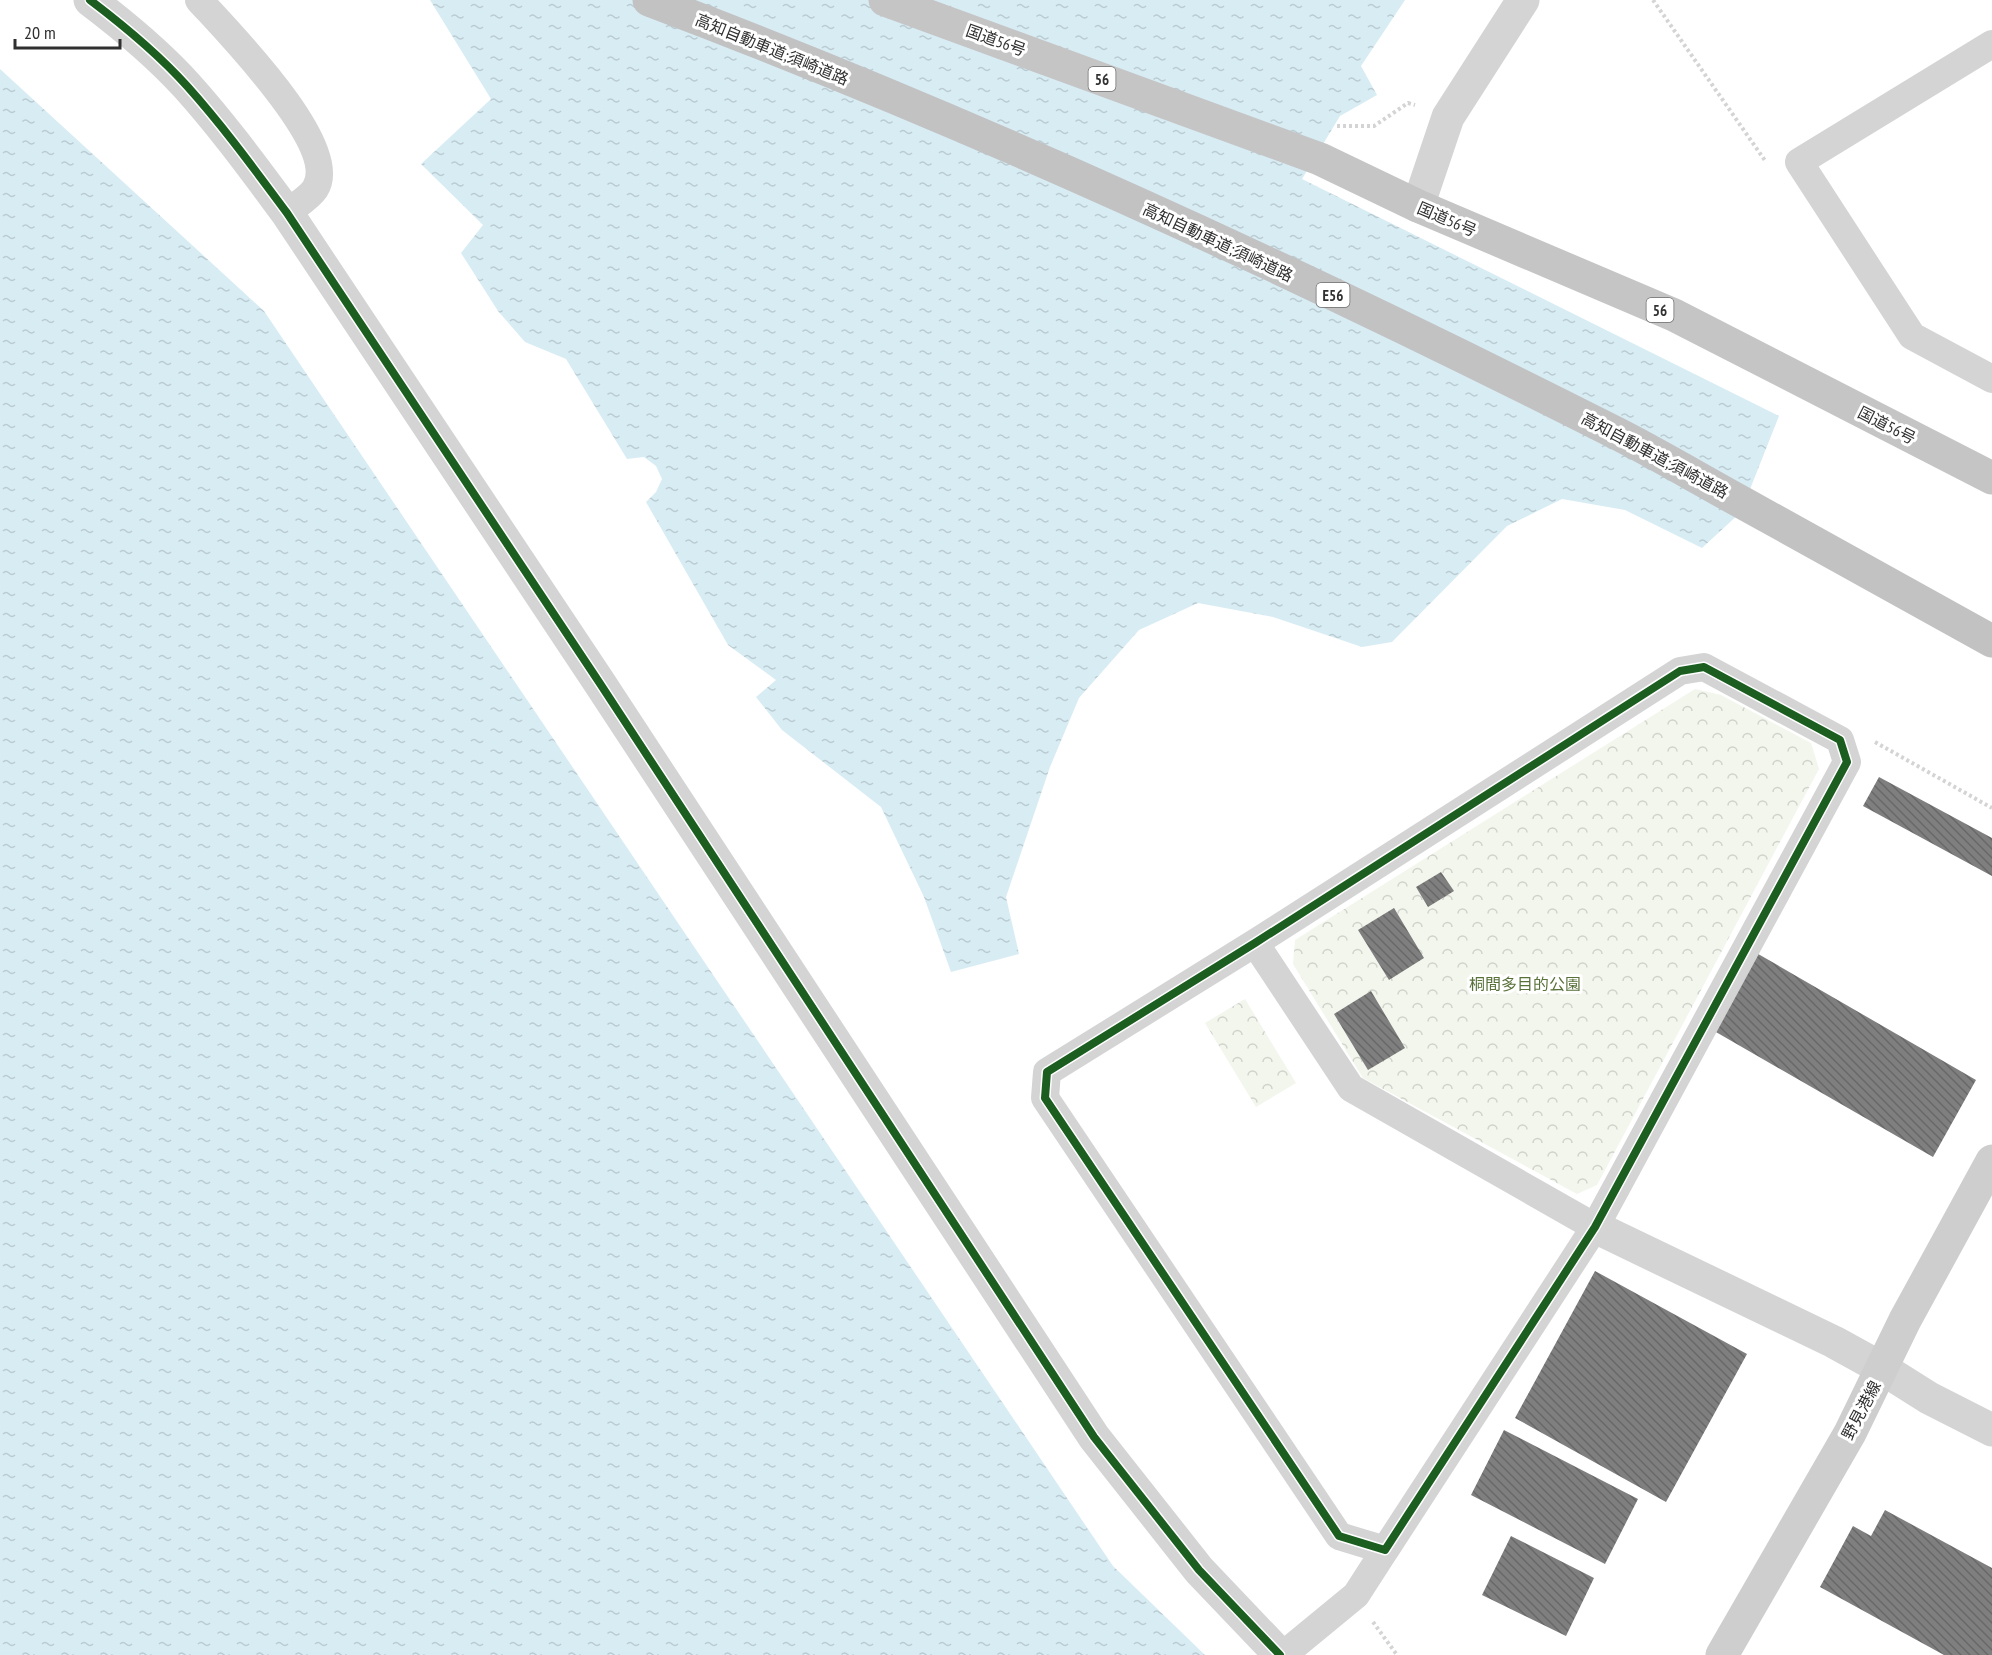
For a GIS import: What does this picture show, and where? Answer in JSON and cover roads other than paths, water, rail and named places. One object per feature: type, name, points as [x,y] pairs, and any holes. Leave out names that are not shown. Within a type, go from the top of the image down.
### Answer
[{"type":"highway","name":"高知自動車道;須崎道路","points":[[649,0],[753,39],[969,129],[1164,216],[1390,322],[1616,433],[1992,641]]},
{"type":"highway","name":"国道56号","points":[[885,0],[1320,159],[1418,206],[1674,315],[1992,478]]},
{"type":"main road","name":"野見港線","points":[[1722,1655],[1850,1433],[1905,1320],[1992,1161]]},
{"type":"street","points":[[90,0],[117,20],[186,85],[253,167],[287,213],[599,682],[1094,1437],[1199,1570],[1281,1655],[1356,1595],[1595,1227],[1847,762],[1840,740],[1704,667],[1680,671],[1255,943],[1047,1072],[1045,1098],[1339,1536],[1385,1550]]},
{"type":"street","points":[[199,0],[286,100],[313,145],[319,160],[319,175],[315,189],[287,213]]},
{"type":"street","points":[[1418,206],[1448,117],[1523,0]]},
{"type":"street","points":[[1992,44],[1799,162],[1912,336],[1992,379]]},
{"type":"street","points":[[1255,943],[1351,1088],[1595,1227],[1823,1337],[1883,1369],[1929,1398],[1992,1430]]},
{"type":"water","points":[[430,0],[1405,0],[1361,66],[1377,95],[1340,116],[1302,179],[1779,416],[1741,512],[1702,548],[1625,510],[1562,499],[1507,526],[1392,642],[1362,647],[1273,617],[1198,603],[1139,630],[1079,698],[1050,767],[1006,897],[1019,954],[951,972],[924,897],[881,807],[782,730],[756,697],[776,680],[728,645],[646,502],[656,492],[662,479],[656,466],[644,457],[627,459],[566,359],[525,342],[498,311],[461,253],[483,225],[421,164],[491,99]]},
{"type":"water","points":[[0,69],[264,311],[1113,1566],[1205,1655],[0,1655]]},
{"type":"park label","name":"桐間多目的公園","points":[[1525,984]]}]
